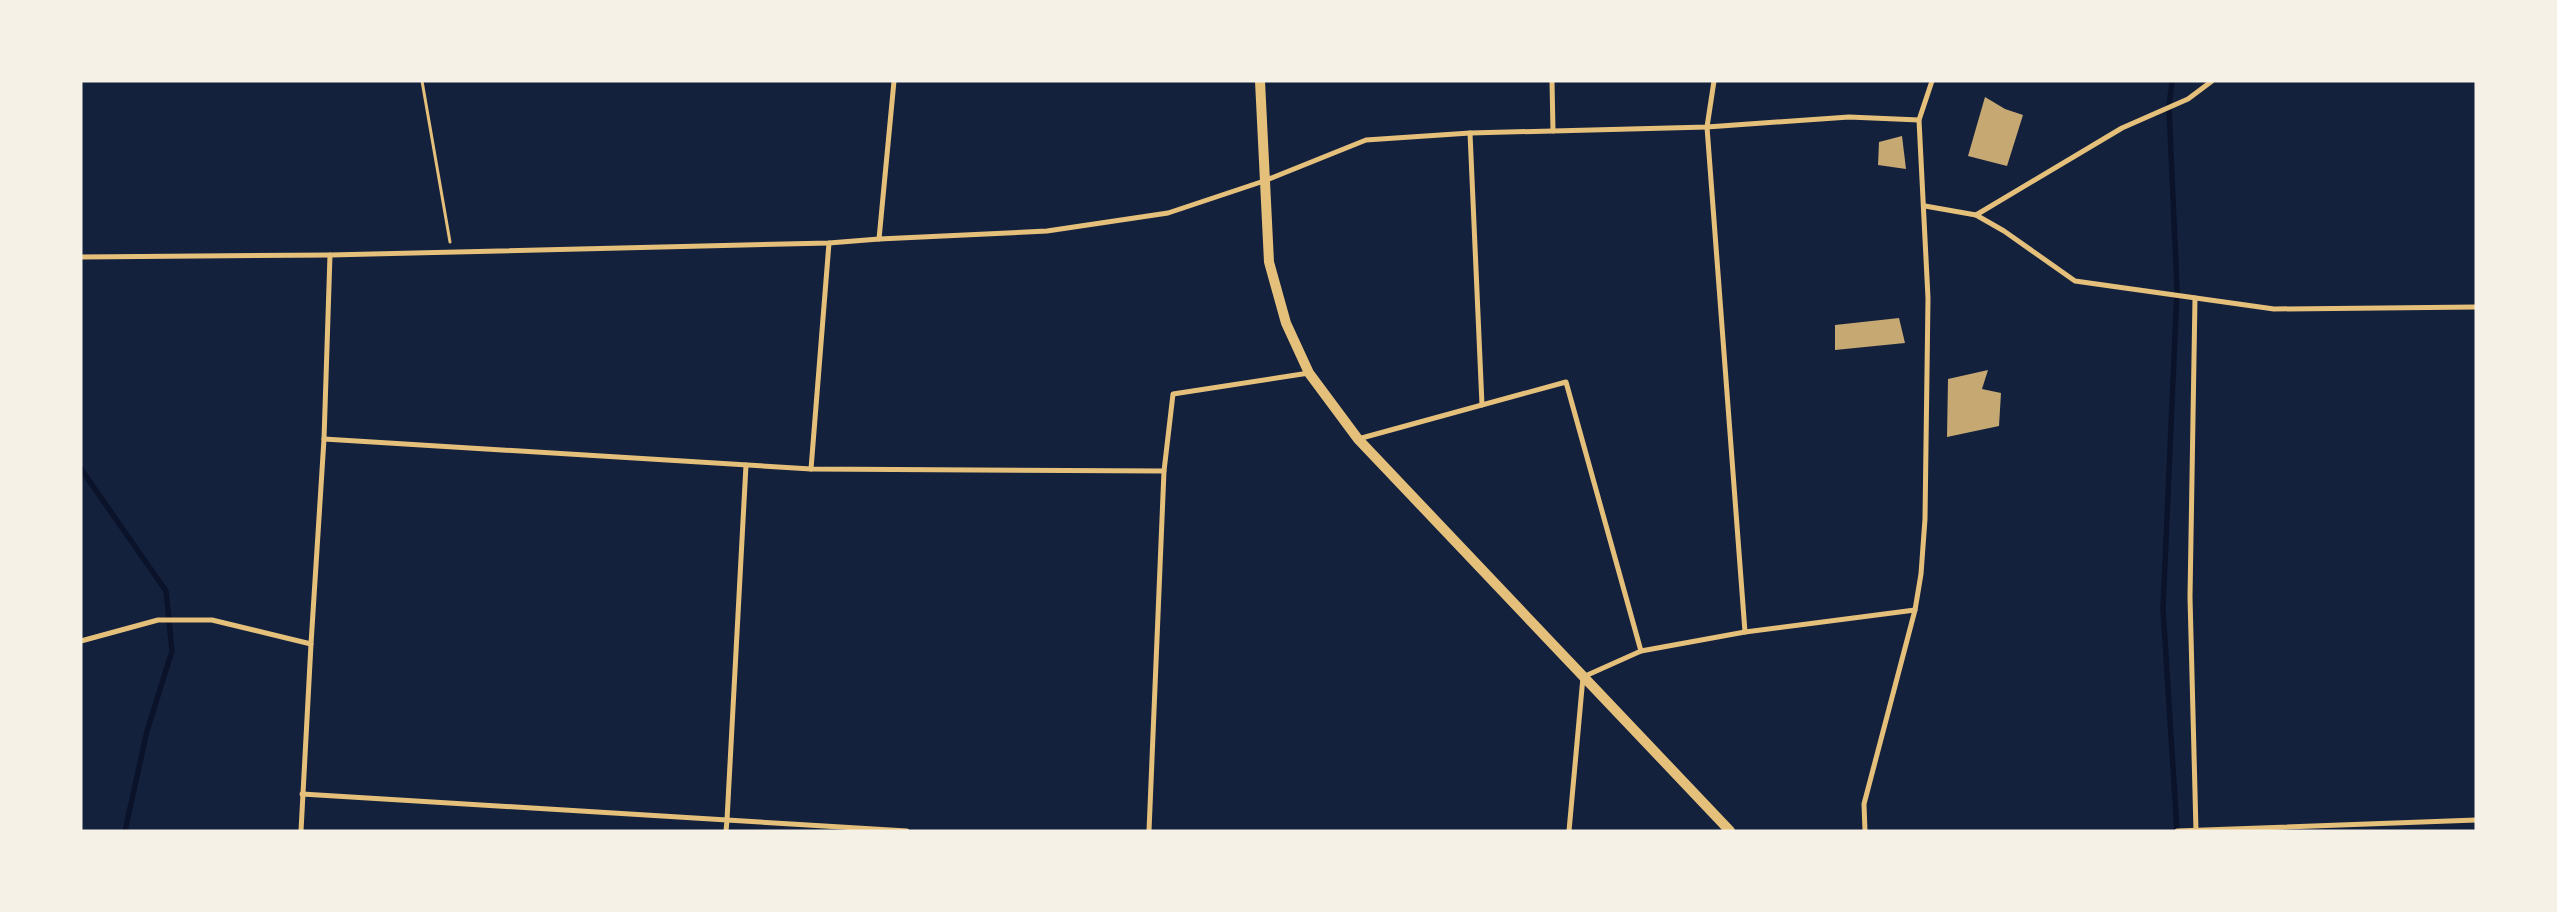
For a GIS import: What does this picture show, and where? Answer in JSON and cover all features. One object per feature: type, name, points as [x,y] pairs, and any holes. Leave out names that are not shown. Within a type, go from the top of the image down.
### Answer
[{"type":"main road","points":[[1260,81],[1269,262],[1286,323],[1309,373],[1358,439],[1730,831]]},
{"type":"street","points":[[879,239],[894,81]]},
{"type":"street","points":[[1552,81],[1553,131]]},
{"type":"street","points":[[1714,81],[1707,127],[1745,632]]},
{"type":"street","points":[[1865,831],[1864,804],[1915,610],[1921,574],[1925,501],[1928,298],[1920,120],[1932,81]]},
{"type":"street","points":[[1976,215],[2122,128],[2188,98],[2212,81]]},
{"type":"street","points":[[81,257],[330,255],[829,243],[1047,231],[1168,213],[1264,181],[1366,140],[1470,133],[1707,127],[1849,117],[1920,120]]},
{"type":"street","points":[[1470,133],[1482,405]]},
{"type":"street","points":[[1925,206],[1976,215],[2004,231],[2075,281],[2274,309],[2476,307]]},
{"type":"street","points":[[811,469],[829,243]]},
{"type":"street","points":[[301,831],[324,439],[330,255]]},
{"type":"street","points":[[2196,298],[2190,597],[2196,830]]},
{"type":"street","points":[[1149,831],[1164,471],[1174,394],[1309,373]]},
{"type":"street","points":[[1358,439],[1566,382],[1641,651]]},
{"type":"street","points":[[324,439],[811,469],[1164,471]]},
{"type":"street","points":[[726,831],[746,465]]},
{"type":"street","points":[[1569,831],[1583,677],[1641,651],[1745,632],[1915,610]]},
{"type":"street","points":[[81,641],[158,620],[212,620],[311,644]]},
{"type":"street","points":[[302,794],[907,831]]},
{"type":"street","points":[[2177,831],[2476,820]]},
{"type":"path","points":[[422,81],[452,252]]},
{"type":"building","points":[[1985,97],[2005,109],[2023,115],[2007,166],[1968,156]]},
{"type":"building","points":[[1902,136],[1906,169],[1878,165],[1879,142]]},
{"type":"building","points":[[1899,318],[1905,343],[1835,350],[1835,325]]},
{"type":"building","points":[[1988,370],[1982,389],[2001,393],[1999,426],[1947,437],[1948,379]]},
{"type":"waterway","points":[[2172,81],[2169,107],[2177,289],[2163,609],[2177,831]]},
{"type":"waterway","points":[[81,469],[166,591],[172,651],[147,731],[125,831]]}]
